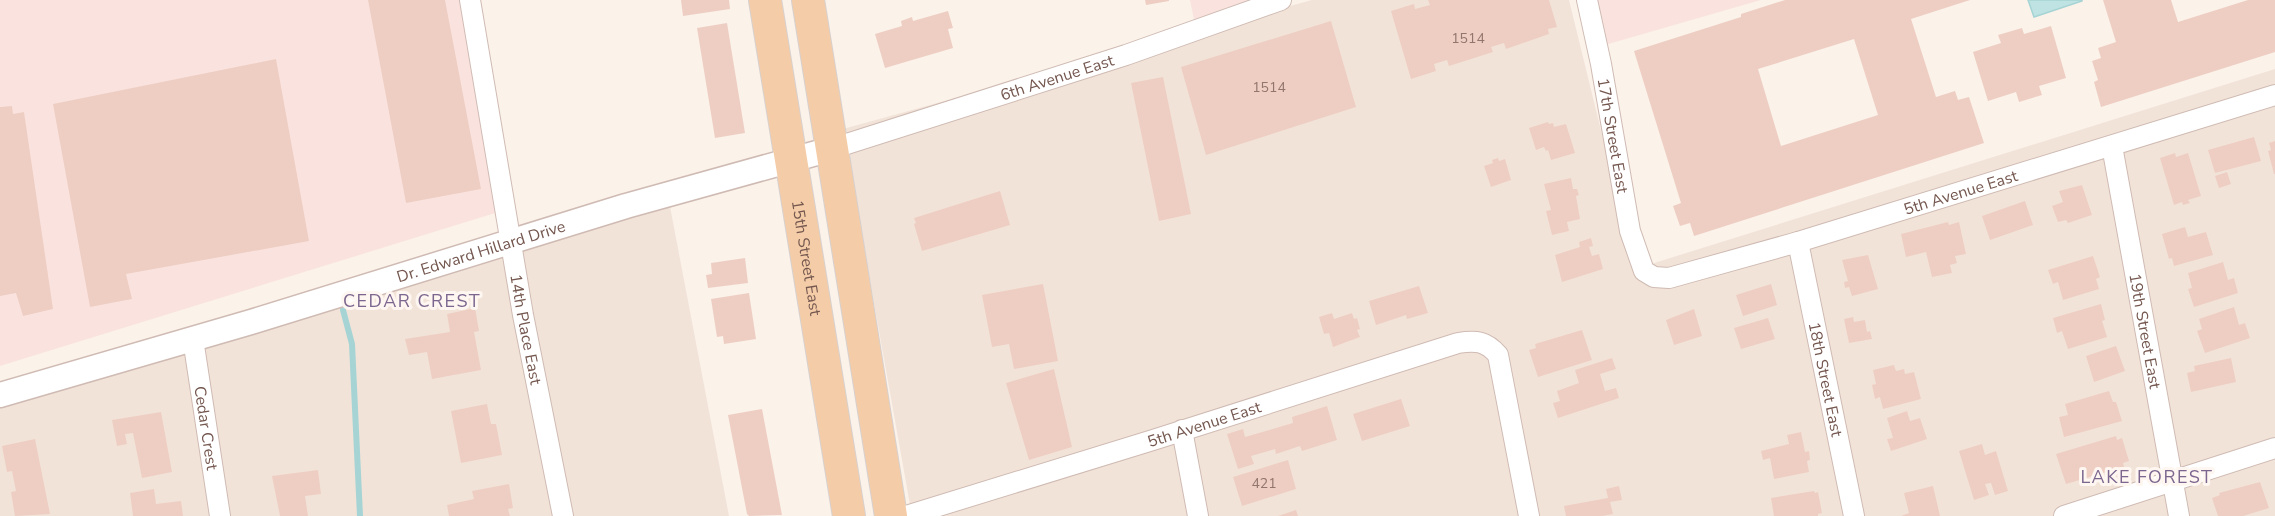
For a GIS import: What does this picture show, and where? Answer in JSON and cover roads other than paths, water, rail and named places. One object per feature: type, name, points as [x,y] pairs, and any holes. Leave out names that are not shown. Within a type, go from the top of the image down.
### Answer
[{"type":"main road","name":"15th Street East","points":[[765,0],[849,516]]},
{"type":"main road","points":[[808,0],[891,516]]},
{"type":"street","name":"14th Place East","points":[[470,0],[510,243],[563,516]]},
{"type":"street","name":"6th Avenue East","points":[[831,149],[1126,55],[1281,0]]},
{"type":"street","name":"17th Street East","points":[[1587,0],[1598,47],[1630,231],[1644,271]]},
{"type":"street","name":"5th Avenue East","points":[[1644,271],[1654,277],[1669,278],[1798,242],[2275,95]]},
{"type":"street","name":"19th Street East","points":[[2112,146],[2179,516]]},
{"type":"street","name":"Dr. Edward Hillard Drive","points":[[0,395],[193,339],[626,206],[831,149]]},
{"type":"street","name":"18th Street East","points":[[1798,242],[1854,516]]},
{"type":"street","name":"Cedar Crest","points":[[193,339],[220,516]]},
{"type":"street","name":"5th Avenue East","points":[[906,516],[1458,343],[1476,340],[1490,345],[1498,355],[1529,516]]},
{"type":"street","points":[[1182,430],[1198,516]]},
{"type":"street","points":[[2064,516],[2275,448]]},
{"type":"water","points":[[2028,0],[2082,0],[2082,1],[2034,17]]},
{"type":"waterway","points":[[343,310],[352,344],[360,516]]},
{"type":"district","name":"CEDAR CREST","points":[[412,301]]},
{"type":"district","name":"LAKE FOREST","points":[[2147,477]]}]
